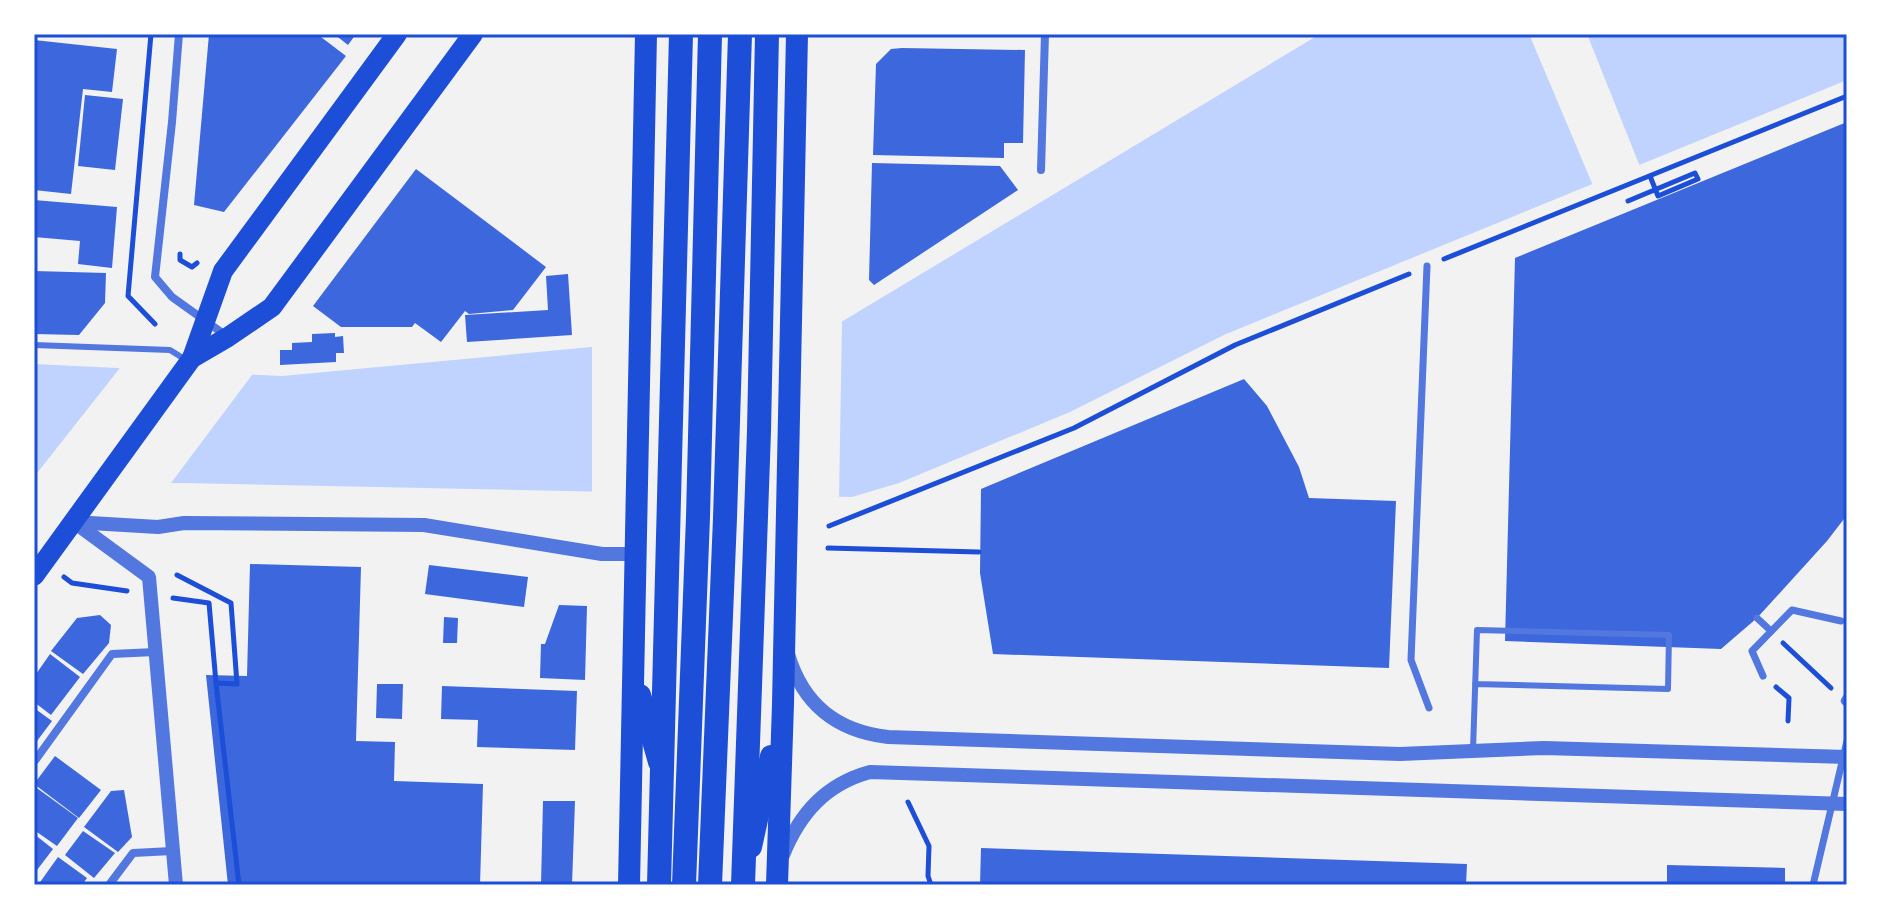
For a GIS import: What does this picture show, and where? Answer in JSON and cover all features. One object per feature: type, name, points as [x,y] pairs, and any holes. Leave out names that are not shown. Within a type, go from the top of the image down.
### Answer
[{"type":"highway","points":[[629,885],[646,34]]},
{"type":"highway","points":[[659,885],[681,34]]},
{"type":"highway","points":[[684,885],[698,517],[710,34]]},
{"type":"highway","points":[[710,885],[740,34]]},
{"type":"highway","points":[[755,34],[765,124]]},
{"type":"highway","points":[[743,885],[759,431],[767,34]]},
{"type":"highway","points":[[777,877],[797,34]]},
{"type":"highway","points":[[633,672],[668,794],[684,885]]},
{"type":"highway","points":[[743,885],[783,704]]},
{"type":"main road","points":[[34,576],[189,363],[223,271],[397,34]]},
{"type":"main road","points":[[189,363],[272,307],[473,34]]},
{"type":"street","points":[[179,34],[155,277],[172,297],[228,337]]},
{"type":"street","points":[[1041,170],[1045,34]]},
{"type":"street","points":[[1427,266],[1411,660],[1429,708]]},
{"type":"street","points":[[73,522],[158,527],[184,523],[424,525],[602,554],[636,554]]},
{"type":"street","points":[[73,522],[149,577],[176,885]]},
{"type":"street","points":[[1763,676],[1752,651],[1792,610],[1841,621]]},
{"type":"street","points":[[1757,618],[1771,631]]},
{"type":"street","points":[[784,640],[790,663],[816,706],[829,718],[867,735],[1400,754],[1544,748],[1847,757]]},
{"type":"street","points":[[34,762],[112,654],[155,652]]},
{"type":"street","points":[[1813,885],[1847,741]]},
{"type":"street","points":[[777,877],[789,839],[804,816],[825,794],[849,778],[870,772],[1847,804]]},
{"type":"street","points":[[109,885],[133,853],[172,851]]},
{"type":"lane","points":[[34,345],[170,350],[189,363]]},
{"type":"lane","points":[[1473,750],[1475,684],[1477,630],[1669,635],[1668,689],[1475,684]]},
{"type":"path","points":[[151,34],[128,296],[155,324]]},
{"type":"path","points":[[829,526],[1074,428],[1235,345],[1847,96]]},
{"type":"path","points":[[1628,201],[1695,173],[1698,179],[1658,196],[1650,176]]},
{"type":"path","points":[[181,244],[180,260],[192,267],[203,258]]},
{"type":"path","points":[[828,548],[979,552]]},
{"type":"path","points":[[177,575],[231,603],[237,684],[216,683],[239,885]]},
{"type":"path","points":[[1771,631],[1846,700]]},
{"type":"path","points":[[1788,721],[1789,698]]},
{"type":"path","points":[[908,802],[929,846],[928,885]]},
{"type":"water","points":[[1320,34],[1847,34],[1847,80],[1226,334],[1070,412],[899,483],[852,497],[183,483],[34,484],[34,364],[282,376],[838,324]]},
{"type":"pier","points":[[1529,34],[1587,34],[1641,169],[1594,188]]},
{"type":"pier","points":[[842,319],[839,501],[592,496],[592,343]]},
{"type":"pier","points":[[123,364],[255,371],[168,487],[34,488],[34,477]]},
{"type":"building","points":[[209,34],[317,34],[346,56],[224,212],[194,205]]},
{"type":"building","points":[[334,34],[356,34],[348,45]]},
{"type":"building","points":[[34,40],[117,49],[112,92],[83,89],[71,194],[34,190]]},
{"type":"building","points":[[891,49],[1025,50],[1023,143],[1004,143],[1004,158],[873,155],[876,64]]},
{"type":"building","points":[[85,95],[123,99],[115,170],[78,166]]},
{"type":"building","points":[[1847,122],[1847,515],[1757,618],[1721,649],[1505,641],[1515,258]]},
{"type":"building","points":[[872,163],[1000,166],[1018,190],[874,285],[869,280]]},
{"type":"building","points":[[416,169],[546,267],[513,310],[469,314],[465,311],[441,342],[415,323],[412,327],[341,327],[313,306]]},
{"type":"building","points":[[34,200],[117,207],[112,268],[78,264],[80,241],[34,237]]},
{"type":"building","points":[[34,271],[106,273],[105,303],[79,335],[34,334]]},
{"type":"building","points":[[568,274],[572,335],[467,342],[465,315],[548,310],[546,276]]},
{"type":"building","points":[[335,333],[335,337],[343,336],[344,353],[336,353],[336,362],[280,365],[280,350],[292,350],[292,343],[312,342],[312,334]]},
{"type":"building","points":[[1244,379],[1267,406],[1299,467],[1309,498],[1396,501],[1389,668],[993,654],[980,573],[981,489]]},
{"type":"building","points":[[250,564],[361,567],[356,741],[395,742],[394,781],[483,784],[480,885],[228,885],[206,675],[247,676]]},
{"type":"building","points":[[429,565],[528,577],[524,607],[425,594]]},
{"type":"building","points":[[559,605],[587,606],[585,680],[540,678],[541,644],[545,644]]},
{"type":"building","points":[[100,615],[111,625],[109,643],[83,674],[51,651],[77,618]]},
{"type":"building","points":[[444,617],[458,618],[457,643],[443,643]]},
{"type":"building","points":[[50,654],[80,677],[51,715],[34,702],[34,677]]},
{"type":"building","points":[[377,684],[403,684],[402,719],[376,718]]},
{"type":"building","points":[[442,686],[577,691],[575,750],[477,747],[478,720],[441,719]]},
{"type":"building","points":[[34,708],[52,721],[34,745]]},
{"type":"building","points":[[55,756],[101,790],[79,818],[34,784]]},
{"type":"building","points":[[34,786],[78,818],[57,846],[34,830]]},
{"type":"building","points":[[124,790],[132,837],[118,852],[84,827],[111,791]]},
{"type":"building","points":[[543,801],[575,801],[572,885],[541,885]]},
{"type":"building","points":[[83,831],[115,853],[94,878],[65,855]]},
{"type":"building","points":[[34,834],[53,849],[34,874]]},
{"type":"building","points":[[981,848],[1467,864],[1466,885],[980,885]]},
{"type":"building","points":[[58,857],[87,878],[82,885],[38,885]]},
{"type":"building","points":[[1667,865],[1785,868],[1785,885],[1667,885]]}]
